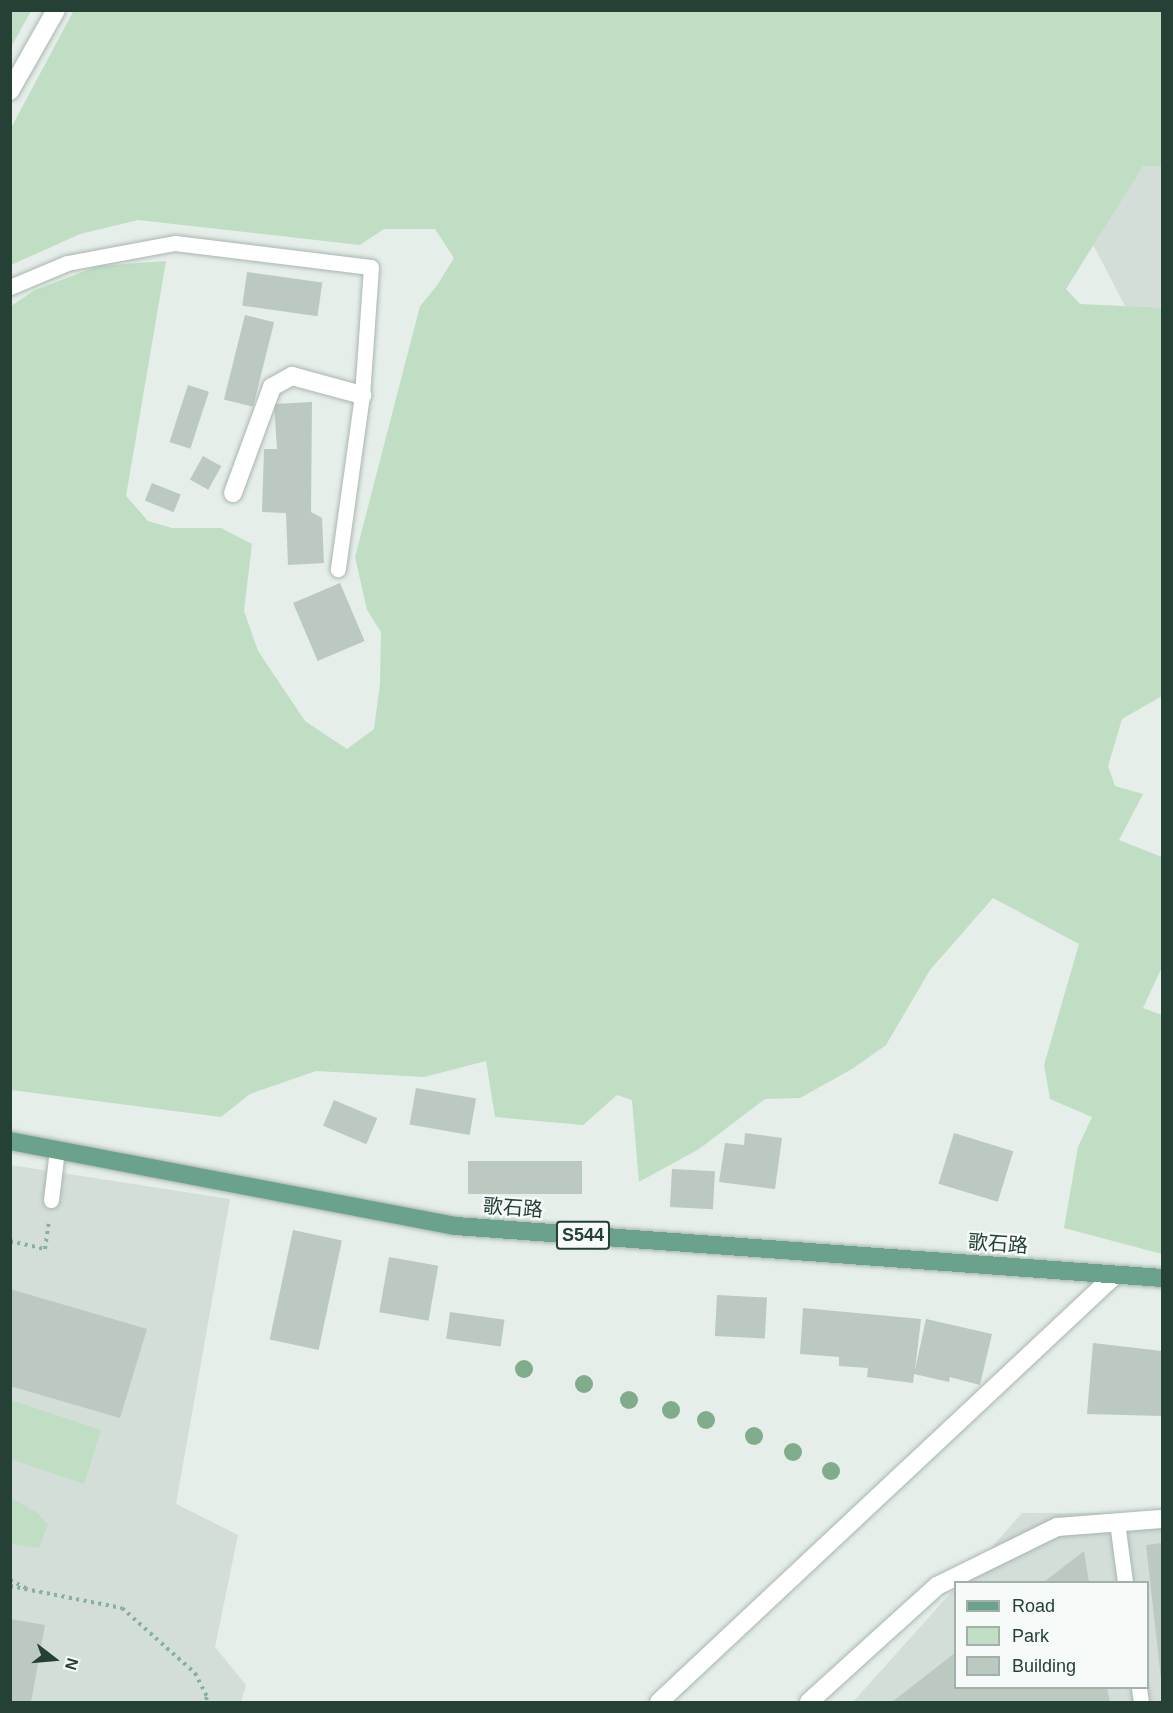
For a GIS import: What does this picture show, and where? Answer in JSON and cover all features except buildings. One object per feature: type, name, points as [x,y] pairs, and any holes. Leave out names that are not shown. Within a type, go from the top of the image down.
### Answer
[{"type":"main road","name":"歌石路","points":[[10,1141],[456,1226],[1162,1278]]},
{"type":"street","points":[[10,91],[56,10]]},
{"type":"street","points":[[233,493],[272,387],[292,376],[362,394]]},
{"type":"street","points":[[659,1702],[1115,1275]]},
{"type":"street","points":[[809,1702],[936,1586],[1057,1527],[1162,1519]]},
{"type":"lane","points":[[10,287],[67,263],[175,243],[371,267],[362,394],[338,568]]},
{"type":"lane","points":[[51,1200],[57,1150]]},
{"type":"lane","points":[[1117,1522],[1125,1581]]},
{"type":"path","points":[[10,1241],[45,1249],[51,1200]]},
{"type":"path","points":[[10,1580],[30,1589]]},
{"type":"path","points":[[10,1586],[122,1608],[195,1673],[207,1696],[205,1702]]},
{"type":"shaded area","points":[[971,11],[1162,11],[1162,376],[1159,371]]},
{"type":"shaded area","points":[[10,1165],[230,1199],[176,1504],[238,1535],[215,1647],[246,1685],[241,1702],[11,1702]]},
{"type":"shaded area","points":[[1022,1513],[1162,1513],[1162,1702],[853,1702],[954,1589],[954,1689],[1149,1689],[1149,1581],[962,1581]]},
{"type":"green space","points":[[74,10],[1162,11],[1162,166],[1143,166],[1066,289],[1080,304],[1162,308],[1162,696],[1122,719],[1108,766],[1115,786],[1143,794],[1119,840],[1162,857],[1162,967],[1143,1008],[1162,1015],[1162,1254],[1064,1228],[1078,1147],[1092,1117],[1050,1099],[1044,1065],[1079,944],[993,898],[930,970],[886,1045],[852,1069],[800,1098],[765,1099],[699,1149],[639,1182],[632,1100],[617,1095],[583,1125],[495,1117],[486,1061],[424,1077],[316,1071],[250,1094],[221,1117],[11,1090],[11,306],[35,290],[98,266],[166,261],[126,496],[148,521],[172,528],[221,528],[252,544],[244,611],[258,651],[305,721],[347,749],[374,729],[380,684],[381,632],[367,610],[355,557],[420,306],[436,287],[454,258],[435,229],[384,229],[360,245],[138,220],[80,234],[11,265],[11,128]]},
{"type":"green space","points":[[10,11],[31,11],[11,47]]},
{"type":"green space","points":[[11,1400],[101,1430],[84,1484],[11,1459]]},
{"type":"green space","points":[[10,1497],[36,1512],[48,1524],[39,1548],[11,1544]]}]
